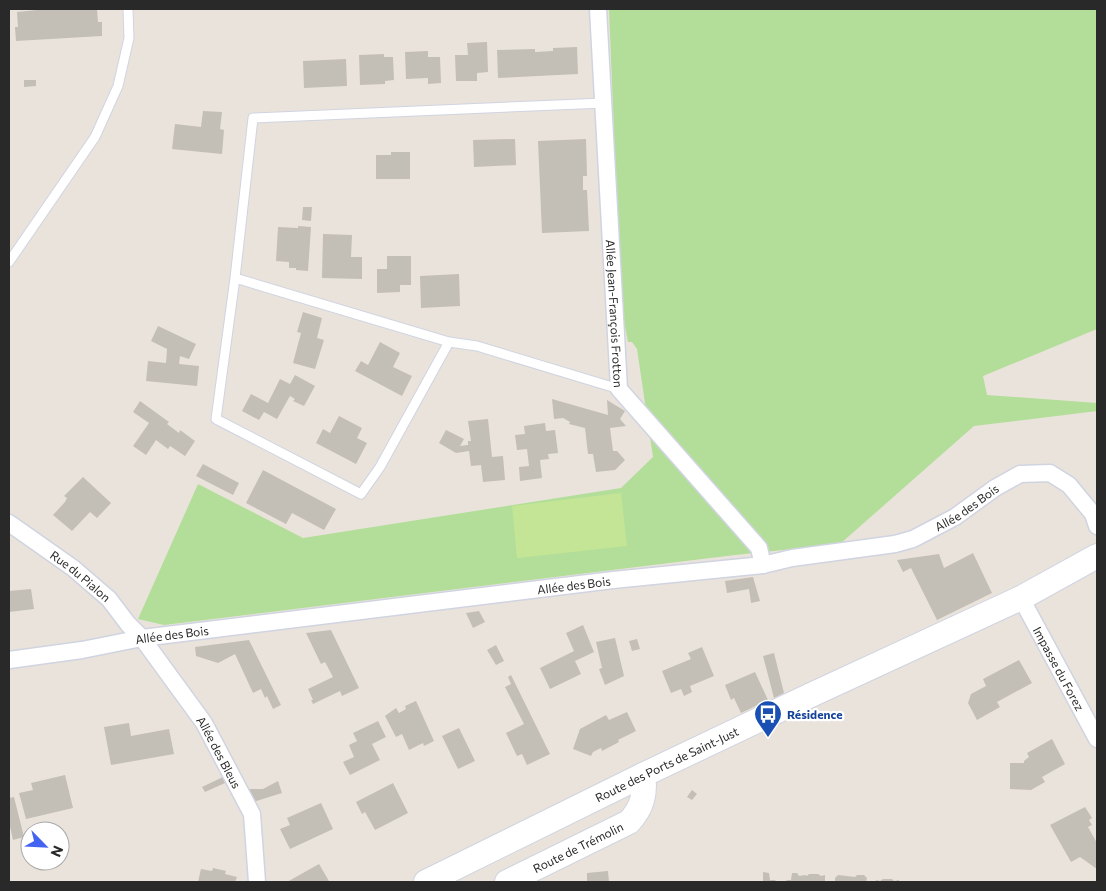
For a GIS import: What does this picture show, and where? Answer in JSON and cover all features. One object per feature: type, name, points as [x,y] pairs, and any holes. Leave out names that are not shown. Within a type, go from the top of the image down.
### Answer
[{"type":"main road","name":"Route des Ports de Saint-Just","points":[[426,882],[643,775],[1021,598],[1097,556]]},
{"type":"main road","name":"Route de Trémolin","points":[[506,882],[629,822],[638,812],[643,800],[645,786],[643,775]]},
{"type":"street","name":"Allée Jean-François Frotton","points":[[598,9],[619,389],[759,548],[763,565]]},
{"type":"street","name":"Allée des Bois","points":[[9,660],[82,650],[142,638],[613,580],[763,565],[792,558],[895,544],[913,539],[955,517],[995,488],[1020,474],[1050,473],[1069,485],[1093,514],[1097,526]]},
{"type":"street","name":"Rue du Pialon","points":[[9,523],[73,568],[109,600],[142,638]]},
{"type":"street","name":"Impasse du Forez","points":[[1021,598],[1097,738]]},
{"type":"street","name":"Allée des Bleus","points":[[142,638],[204,723],[252,814],[258,882]]},
{"type":"lane","points":[[9,262],[95,137],[118,86],[128,38],[128,9]]},
{"type":"lane","points":[[449,342],[380,467],[361,494],[216,419],[235,278],[253,118],[604,103]]},
{"type":"lane","points":[[235,278],[449,342],[477,346],[619,389]]},
{"type":"green space","points":[[609,9],[1097,9],[1097,329],[983,376],[987,395],[1097,403],[1097,411],[974,426],[840,544],[735,555],[164,625],[138,619],[198,484],[303,538],[621,488],[653,457],[637,349],[632,342],[628,342],[621,306]]},
{"type":"green space","points":[[621,493],[627,546],[517,558],[512,506]]},
{"type":"building","points":[[47,9],[97,9],[98,22],[102,22],[102,36],[16,41],[15,27],[18,27],[17,12]]},
{"type":"building","points":[[487,42],[488,72],[477,73],[477,81],[456,81],[455,55],[468,55],[467,43]]},
{"type":"building","points":[[577,47],[578,74],[498,78],[497,50],[535,49],[535,52],[553,51],[553,48]]},
{"type":"building","points":[[428,51],[428,57],[440,57],[441,83],[428,84],[428,78],[406,79],[405,52]]},
{"type":"building","points":[[384,54],[384,57],[393,57],[394,80],[385,81],[385,84],[360,85],[359,55]]},
{"type":"building","points":[[346,59],[347,86],[304,88],[303,61]]},
{"type":"building","points":[[24,80],[36,80],[36,86],[24,87]]},
{"type":"building","points":[[203,111],[222,112],[220,129],[224,130],[222,154],[172,149],[175,124],[201,127]]},
{"type":"building","points":[[515,139],[516,165],[474,167],[473,140]]},
{"type":"building","points":[[586,139],[587,176],[583,176],[583,190],[587,190],[589,231],[542,233],[538,141]]},
{"type":"building","points":[[391,152],[410,152],[410,179],[376,179],[376,155],[391,155]]},
{"type":"building","points":[[303,207],[312,207],[311,221],[302,220]]},
{"type":"building","points":[[298,226],[311,227],[308,271],[289,268],[289,262],[276,261],[278,227],[298,228]]},
{"type":"building","points":[[323,234],[352,235],[351,257],[362,257],[362,279],[322,278]]},
{"type":"building","points":[[387,256],[411,256],[411,285],[400,285],[400,292],[377,293],[377,269],[387,269]]},
{"type":"building","points":[[459,274],[460,306],[421,308],[420,276]]},
{"type":"building","points":[[303,312],[322,318],[317,338],[324,340],[315,369],[293,363],[301,333],[297,332]]},
{"type":"building","points":[[158,326],[196,344],[189,359],[180,356],[179,364],[199,366],[197,386],[146,381],[148,361],[166,363],[167,349],[151,341]]},
{"type":"building","points":[[380,342],[400,353],[393,367],[412,376],[402,396],[355,371],[361,361],[368,365]]},
{"type":"building","points":[[295,375],[315,386],[304,406],[293,401],[295,399],[290,396],[277,419],[264,412],[259,420],[242,411],[251,394],[268,403],[280,379],[290,384]]},
{"type":"building","points":[[552,399],[608,415],[607,400],[625,411],[620,419],[626,426],[610,428],[613,451],[617,451],[625,460],[615,470],[596,472],[593,454],[588,454],[585,428],[569,424],[570,422],[563,418],[554,419]]},
{"type":"building","points":[[140,401],[169,422],[167,424],[179,433],[180,430],[195,441],[185,456],[170,446],[168,449],[156,440],[146,455],[133,446],[149,423],[133,412]]},
{"type":"building","points":[[339,416],[362,428],[357,438],[367,443],[356,464],[316,443],[323,429],[330,433]]},
{"type":"building","points":[[488,419],[492,457],[503,456],[505,480],[483,482],[481,465],[471,466],[469,451],[456,453],[439,443],[446,430],[464,439],[460,446],[468,445],[468,441],[471,441],[468,421]]},
{"type":"building","points":[[545,423],[546,431],[555,430],[558,453],[548,454],[549,459],[540,460],[542,478],[520,481],[519,467],[529,466],[527,449],[517,450],[515,435],[525,434],[524,426]]},
{"type":"building","points":[[203,464],[239,483],[233,495],[196,476]]},
{"type":"building","points":[[263,470],[336,509],[324,530],[292,513],[286,524],[246,503]]},
{"type":"building","points":[[83,477],[111,503],[97,518],[90,512],[72,531],[53,515],[65,502],[67,498],[64,496]]},
{"type":"building","points":[[973,553],[992,593],[937,620],[911,568],[903,572],[897,560],[939,554],[944,568]]},
{"type":"building","points":[[753,577],[760,601],[751,603],[749,589],[727,593],[725,581]]},
{"type":"building","points":[[31,589],[34,609],[9,612],[9,591]]},
{"type":"building","points":[[479,611],[485,622],[473,628],[466,613]]},
{"type":"building","points":[[583,625],[594,652],[575,661],[581,674],[550,689],[540,668],[574,651],[566,633]]},
{"type":"building","points":[[331,630],[359,688],[342,696],[340,691],[313,704],[308,689],[333,677],[325,662],[321,664],[306,633]]},
{"type":"building","points":[[615,638],[624,676],[605,685],[599,669],[602,668],[596,642]]},
{"type":"building","points":[[637,639],[640,649],[632,651],[629,641]]},
{"type":"building","points":[[249,640],[281,705],[273,709],[267,696],[265,698],[261,689],[253,693],[235,654],[218,663],[196,656],[195,647]]},
{"type":"building","points":[[496,645],[504,661],[496,665],[487,650]]},
{"type":"building","points":[[702,647],[714,676],[690,686],[692,692],[684,696],[681,689],[671,693],[662,671],[691,659],[688,653]]},
{"type":"building","points":[[774,653],[784,693],[774,698],[763,656]]},
{"type":"building","points":[[1019,660],[1032,683],[997,702],[1000,707],[977,720],[968,703],[971,694],[986,686],[983,679]]},
{"type":"building","points":[[755,672],[768,700],[741,713],[734,698],[731,700],[725,685]]},
{"type":"building","points":[[511,675],[550,754],[527,765],[522,754],[517,756],[506,733],[524,724],[505,687],[511,684],[508,677]]},
{"type":"building","points":[[416,701],[434,741],[424,746],[423,743],[409,750],[402,734],[396,737],[385,716],[396,708],[399,713],[406,709],[405,706]]},
{"type":"building","points":[[627,712],[636,731],[602,751],[601,748],[593,752],[591,756],[573,749],[580,729],[606,715],[609,720]]},
{"type":"building","points":[[378,721],[386,737],[372,744],[380,760],[350,775],[343,762],[354,757],[349,745],[357,741],[353,733]]},
{"type":"building","points":[[129,723],[131,736],[169,729],[174,754],[111,765],[104,727]]},
{"type":"building","points":[[459,728],[475,761],[458,769],[442,736]]},
{"type":"building","points":[[1052,739],[1065,764],[1042,777],[1045,782],[1031,790],[1010,789],[1010,763],[1024,763],[1029,757],[1027,753]]},
{"type":"building","points":[[65,775],[73,808],[26,819],[19,793],[33,790],[31,783]]},
{"type":"building","points":[[223,777],[225,783],[205,792],[202,787]]},
{"type":"building","points":[[278,781],[282,793],[253,802],[248,789],[263,789]]},
{"type":"building","points":[[393,783],[408,813],[375,830],[365,812],[362,814],[356,802]]},
{"type":"building","points":[[692,790],[697,794],[692,800],[687,797]]},
{"type":"building","points":[[14,797],[20,821],[20,838],[13,840],[9,822],[9,798]]},
{"type":"building","points":[[321,803],[333,829],[290,849],[280,829],[290,825],[287,818]]},
{"type":"building","points":[[1085,807],[1092,818],[1089,820],[1092,825],[1088,827],[1097,843],[1097,869],[1080,857],[1071,862],[1050,825]]},
{"type":"building","points":[[319,864],[329,881],[287,882]]},
{"type":"building","points":[[213,868],[226,871],[225,874],[237,877],[235,882],[198,882],[201,869],[212,871]]},
{"type":"building","points":[[608,871],[609,882],[587,882],[587,873]]},
{"type":"building","points":[[763,872],[769,873],[770,880],[777,882],[763,882]]},
{"type":"building","points":[[792,873],[797,873],[799,876],[807,876],[809,874],[825,875],[825,882],[785,882],[791,880]]},
{"type":"building","points":[[838,875],[855,877],[857,875],[864,875],[867,878],[866,882],[835,882],[835,878]]},
{"type":"building","points":[[883,879],[899,880],[899,882],[876,882],[876,880],[880,881]]},
{"type":"place","name":"Résidence","points":[[768,738]]}]
